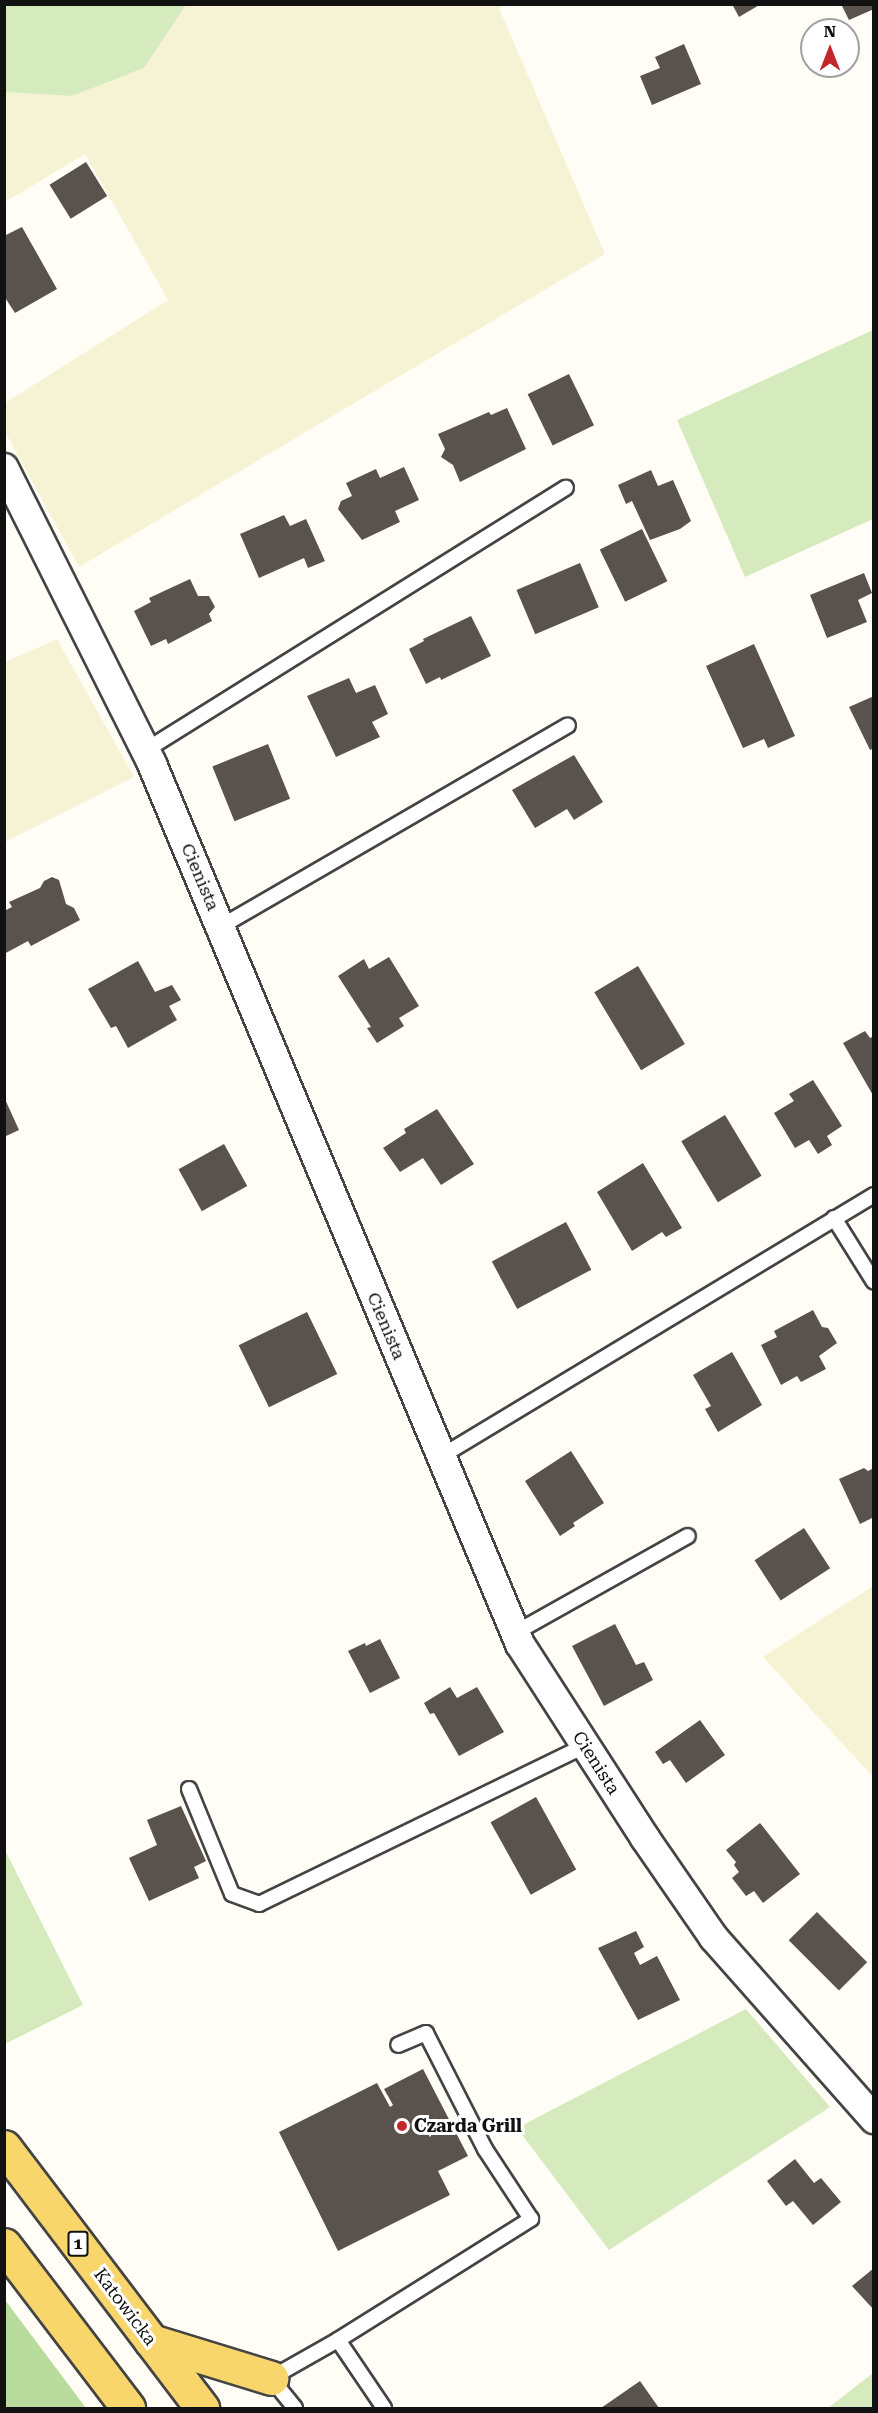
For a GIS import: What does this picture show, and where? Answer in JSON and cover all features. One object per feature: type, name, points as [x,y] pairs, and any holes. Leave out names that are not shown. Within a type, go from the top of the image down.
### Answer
[{"type":"main road","name":"Katowicka","points":[[4,2147],[202,2409]]},
{"type":"main road","points":[[4,2245],[128,2409]]},
{"type":"main road","points":[[151,2342],[271,2378]]},
{"type":"street","name":"Cienista","points":[[4,468],[146,750],[515,1633],[585,1746],[714,1938],[873,2119]]},
{"type":"lane","points":[[146,750],[566,488]]},
{"type":"lane","points":[[220,927],[568,725]]},
{"type":"lane","points":[[440,1457],[873,1195]]},
{"type":"lane","points":[[834,1218],[873,1282]]},
{"type":"lane","points":[[515,1633],[688,1536]]},
{"type":"lane","points":[[189,1789],[231,1894],[259,1904],[585,1746]]},
{"type":"lane","points":[[295,2409],[271,2378],[338,2340],[531,2219],[485,2149],[426,2032],[398,2045]]},
{"type":"lane","points":[[338,2340],[384,2409]]},
{"type":"shaded area","points":[[186,5],[507,5],[499,8],[605,254],[79,567],[5,432],[5,403],[168,300],[85,154],[5,202],[5,92],[72,96],[144,68]]},
{"type":"shaded area","points":[[57,639],[134,777],[5,842],[5,662]]},
{"type":"shaded area","points":[[873,1586],[873,1777],[763,1657]]},
{"type":"green space","points":[[4,5],[186,5],[144,68],[72,96],[5,92]]},
{"type":"green space","points":[[873,330],[873,519],[745,577],[677,420]]},
{"type":"green space","points":[[4,1848],[83,2005],[5,2044],[4,2044]]},
{"type":"green space","points":[[746,2009],[830,2107],[609,2250],[517,2128]]},
{"type":"green space","points":[[5,2300],[86,2408],[5,2408]]},
{"type":"green space","points":[[873,2373],[873,2408],[828,2408]]},
{"type":"building","points":[[732,4],[761,4],[739,17]]},
{"type":"building","points":[[841,4],[874,4],[874,9],[854,18],[848,18]]},
{"type":"building","points":[[684,44],[701,84],[652,105],[640,76],[660,68],[655,57]]},
{"type":"building","points":[[86,162],[107,196],[71,219],[50,185]]},
{"type":"building","points":[[22,227],[57,289],[15,313],[4,296],[4,236]]},
{"type":"building","points":[[569,374],[594,425],[553,445],[528,394]]},
{"type":"building","points":[[507,408],[526,449],[460,482],[453,465],[441,457],[445,449],[438,434],[489,412],[491,415]]},
{"type":"building","points":[[404,467],[419,500],[395,511],[400,522],[362,540],[338,509],[341,501],[352,496],[346,483],[376,469],[380,478]]},
{"type":"building","points":[[651,470],[658,486],[673,480],[691,521],[680,529],[650,540],[632,501],[626,504],[618,485]]},
{"type":"building","points":[[284,515],[290,526],[306,519],[325,561],[308,568],[304,558],[259,578],[240,534]]},
{"type":"building","points":[[642,529],[667,581],[625,602],[600,550]]},
{"type":"building","points":[[580,563],[599,607],[535,634],[516,590]]},
{"type":"building","points":[[864,573],[872,593],[858,600],[867,622],[827,638],[810,595]]},
{"type":"building","points":[[190,579],[198,596],[209,596],[215,607],[209,614],[212,621],[168,644],[166,639],[151,646],[134,611],[151,602],[149,598]]},
{"type":"building","points":[[471,616],[491,656],[441,680],[440,677],[426,684],[409,649],[424,641],[423,639]]},
{"type":"building","points":[[754,644],[795,736],[768,748],[764,739],[743,748],[706,666]]},
{"type":"building","points":[[349,678],[356,693],[375,685],[388,714],[372,722],[380,737],[336,757],[307,696]]},
{"type":"building","points":[[874,696],[874,748],[870,750],[849,707]]},
{"type":"building","points":[[268,744],[290,799],[234,821],[212,766]]},
{"type":"building","points":[[574,755],[603,802],[574,820],[567,809],[535,828],[512,790]]},
{"type":"building","points":[[52,877],[59,880],[66,904],[74,908],[80,920],[31,946],[28,941],[4,954],[4,911],[12,907],[9,902],[40,888],[44,881]]},
{"type":"building","points":[[389,957],[419,1006],[399,1018],[404,1026],[377,1043],[367,1028],[371,1027],[338,976],[364,959],[369,969]]},
{"type":"building","points":[[138,961],[155,992],[172,985],[181,1000],[169,1006],[177,1020],[128,1048],[116,1026],[111,1028],[88,989]]},
{"type":"building","points":[[638,966],[685,1044],[641,1070],[594,992]]},
{"type":"building","points":[[865,1031],[870,1038],[874,1036],[874,1097],[843,1043]]},
{"type":"building","points":[[813,1080],[842,1126],[827,1136],[832,1145],[818,1154],[809,1140],[795,1148],[774,1113],[794,1101],[789,1094]]},
{"type":"building","points":[[4,1097],[19,1130],[4,1137]]},
{"type":"building","points":[[437,1109],[474,1164],[441,1185],[423,1158],[400,1172],[383,1148],[406,1133],[404,1129]]},
{"type":"building","points":[[725,1115],[762,1176],[718,1202],[681,1141]]},
{"type":"building","points":[[224,1144],[247,1186],[202,1211],[179,1169]]},
{"type":"building","points":[[643,1163],[682,1228],[666,1237],[662,1232],[632,1251],[597,1192]]},
{"type":"building","points":[[566,1222],[591,1270],[517,1309],[492,1261]]},
{"type":"building","points":[[813,1310],[822,1327],[828,1328],[837,1343],[819,1356],[826,1369],[801,1382],[797,1376],[781,1385],[761,1345],[777,1337],[774,1331]]},
{"type":"building","points":[[307,1312],[337,1374],[269,1407],[239,1345]]},
{"type":"building","points":[[732,1352],[762,1405],[718,1432],[705,1409],[711,1406],[693,1375]]},
{"type":"building","points":[[571,1451],[604,1503],[573,1523],[575,1526],[560,1536],[525,1481]]},
{"type":"building","points":[[864,1468],[868,1471],[874,1468],[874,1517],[860,1524],[839,1479]]},
{"type":"building","points":[[804,1528],[830,1568],[781,1600],[755,1560]]},
{"type":"building","points":[[615,1624],[636,1665],[644,1662],[653,1680],[604,1706],[572,1646]]},
{"type":"building","points":[[380,1639],[400,1678],[370,1693],[348,1651]]},
{"type":"building","points":[[450,1687],[457,1698],[477,1687],[504,1732],[459,1756],[434,1713],[430,1714],[424,1703]]},
{"type":"building","points":[[700,1720],[725,1755],[686,1783],[670,1760],[663,1764],[655,1752]]},
{"type":"building","points":[[536,1797],[576,1870],[531,1895],[491,1822]]},
{"type":"building","points":[[181,1806],[206,1861],[194,1867],[199,1878],[149,1901],[129,1858],[157,1845],[147,1820]]},
{"type":"building","points":[[760,1823],[800,1874],[763,1903],[754,1891],[746,1896],[732,1878],[739,1872],[734,1865],[736,1862],[726,1850]]},
{"type":"building","points":[[817,1912],[867,1962],[839,1990],[789,1940]]},
{"type":"building","points":[[636,1931],[644,1947],[634,1953],[640,1965],[657,1956],[680,2000],[638,2020],[598,1948]]},
{"type":"building","points":[[423,2069],[468,2156],[438,2171],[450,2195],[338,2251],[279,2132],[377,2083],[390,2107],[393,2105],[384,2089]]},
{"type":"building","points":[[795,2159],[814,2183],[821,2178],[841,2202],[813,2225],[793,2201],[786,2206],[767,2181]]},
{"type":"building","points":[[874,2268],[874,2310],[852,2286]]},
{"type":"building","points":[[640,2381],[659,2408],[601,2408]]},
{"type":"place","name":"Czarda Grill","points":[[402,2126]]}]
